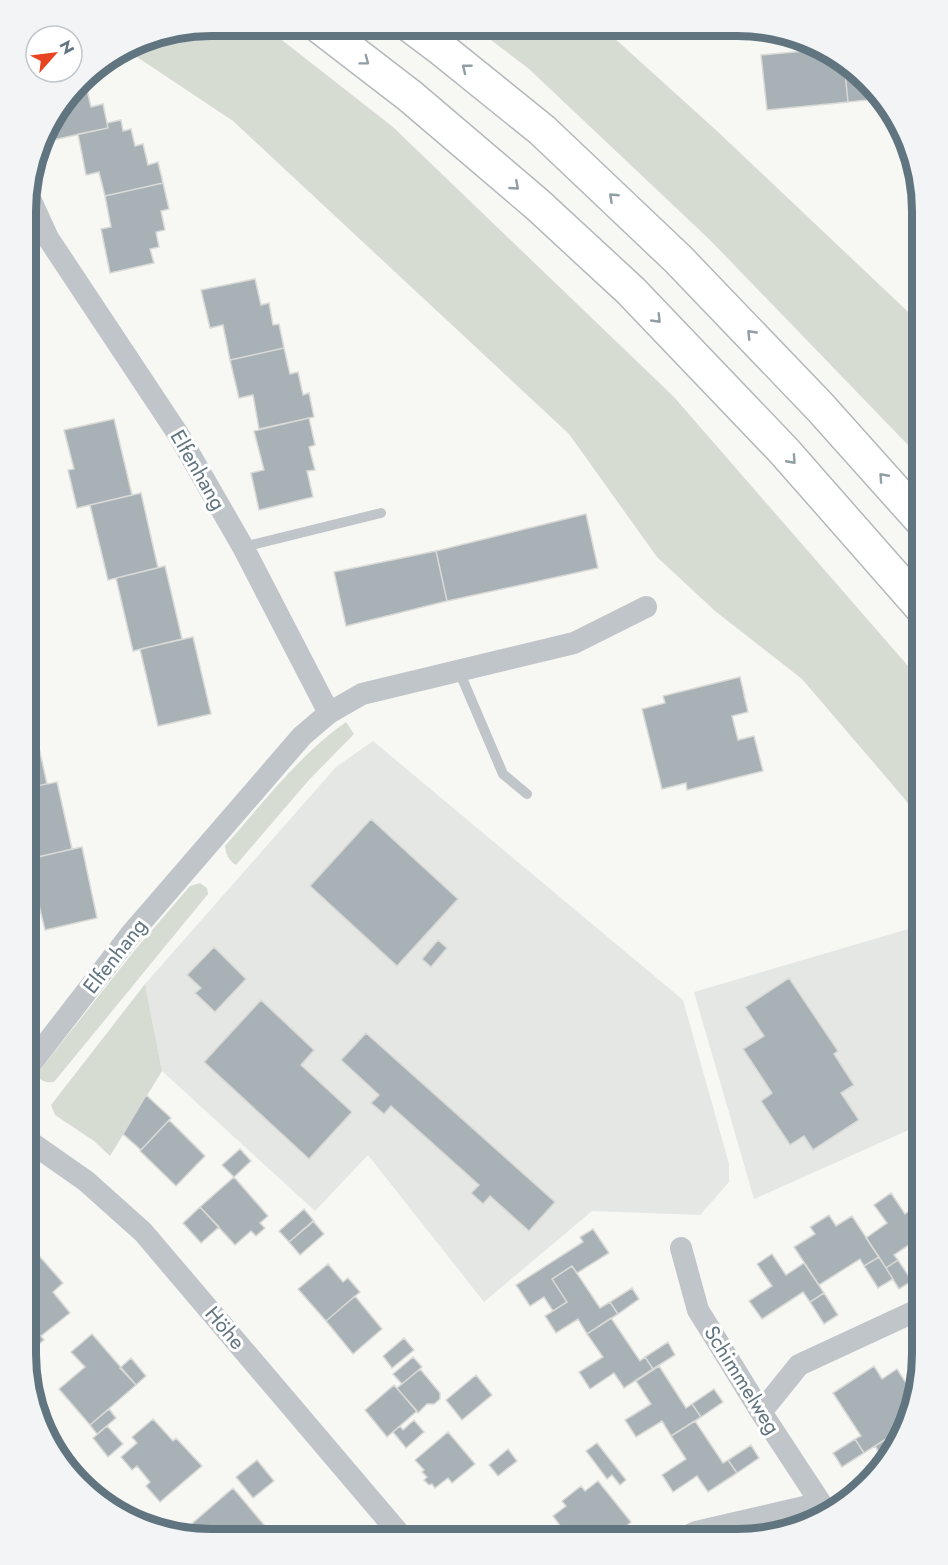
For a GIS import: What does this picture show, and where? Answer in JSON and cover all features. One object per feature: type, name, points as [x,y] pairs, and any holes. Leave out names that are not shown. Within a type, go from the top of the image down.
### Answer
[{"type":"highway","points":[[332,36],[429,111],[538,205],[631,291],[784,451],[912,597]]},
{"type":"highway","points":[[424,36],[542,130],[678,258],[820,406],[912,510]]},
{"type":"street","name":"Elfenhang","points":[[37,239],[178,434],[243,547],[329,713]]},
{"type":"street","name":"Elfenhang","points":[[36,1057],[131,934],[302,736],[329,713],[362,694],[574,643],[645,607]]},
{"type":"street","name":"Höhe","points":[[36,1146],[86,1181],[143,1232],[395,1529]]},
{"type":"street","name":"Schimmelweg","points":[[681,1248],[698,1310],[761,1412],[824,1506]]},
{"type":"street","points":[[761,1412],[799,1365],[912,1313]]},
{"type":"street","name":"Schimmelweg","points":[[711,1529],[821,1508]]},
{"type":"lane","points":[[243,547],[381,513]]},
{"type":"lane","points":[[459,670],[503,774],[527,794]]},
{"type":"shaded area","points":[[277,36],[393,127],[674,397],[912,671],[912,809],[802,679],[715,611],[657,557],[569,434],[233,121],[133,54],[144,49],[188,37]]},
{"type":"shaded area","points":[[486,36],[612,36],[717,131],[912,316],[912,450],[710,240],[529,69]]},
{"type":"shaded area","points":[[346,722],[354,734],[309,780],[236,865],[233,863],[228,857],[225,846],[297,764]]},
{"type":"shaded area","points":[[373,741],[683,1000],[729,1164],[729,1182],[700,1215],[592,1211],[484,1302],[368,1155],[315,1211],[162,1071],[145,984],[336,767]]},
{"type":"shaded area","points":[[200,883],[207,888],[208,894],[54,1082],[40,1079],[36,1075],[135,950],[190,886]]},
{"type":"shaded area","points":[[912,928],[912,1128],[754,1199],[694,992]]},
{"type":"shaded area","points":[[145,984],[162,1071],[110,1156],[94,1141],[55,1115],[51,1105]]},
{"type":"building","points":[[808,51],[824,59],[845,74],[848,102],[767,110],[761,55]]},
{"type":"building","points":[[845,74],[871,100],[848,102]]},
{"type":"building","points":[[87,88],[91,107],[103,104],[108,128],[51,140],[59,124]]},
{"type":"building","points":[[121,120],[123,131],[131,129],[135,146],[143,144],[148,165],[158,162],[163,183],[105,196],[99,172],[86,175],[78,134],[108,128],[107,123]]},
{"type":"building","points":[[163,183],[169,209],[161,211],[165,230],[156,232],[159,247],[150,249],[154,263],[110,273],[101,229],[111,227],[105,196]]},
{"type":"building","points":[[255,279],[261,305],[269,303],[273,325],[279,324],[284,348],[230,360],[223,325],[210,328],[201,290]]},
{"type":"building","points":[[284,348],[290,374],[298,372],[303,395],[309,393],[314,417],[259,429],[253,395],[239,398],[230,360]]},
{"type":"building","points":[[309,418],[315,445],[309,447],[315,470],[307,471],[313,497],[259,510],[251,473],[264,470],[254,431]]},
{"type":"building","points":[[114,419],[132,495],[77,508],[68,470],[74,469],[64,430]]},
{"type":"building","points":[[141,493],[158,568],[108,580],[90,505]]},
{"type":"building","points":[[586,514],[598,568],[447,601],[436,551]]},
{"type":"building","points":[[436,551],[447,601],[346,626],[334,572]]},
{"type":"building","points":[[165,566],[182,639],[133,651],[116,578]]},
{"type":"building","points":[[193,637],[211,714],[158,726],[140,649]]},
{"type":"building","points":[[740,677],[748,712],[732,716],[738,740],[754,736],[763,771],[687,790],[686,783],[662,789],[642,709],[665,703],[663,696]]},
{"type":"building","points":[[36,734],[47,784],[36,786]]},
{"type":"building","points":[[57,782],[72,849],[36,858],[36,786]]},
{"type":"building","points":[[371,819],[458,899],[397,966],[310,886]]},
{"type":"building","points":[[82,847],[97,918],[45,930],[36,892],[36,857]]},
{"type":"building","points":[[438,940],[447,948],[431,967],[422,959]]},
{"type":"building","points":[[214,947],[246,979],[215,1012],[195,993],[201,988],[187,975]]},
{"type":"building","points":[[789,978],[838,1051],[834,1054],[854,1085],[841,1093],[859,1120],[813,1150],[804,1136],[790,1145],[761,1101],[772,1093],[743,1049],[764,1036],[745,1007]]},
{"type":"building","points":[[261,1000],[314,1050],[301,1065],[352,1112],[309,1159],[204,1062]]},
{"type":"building","points":[[366,1033],[555,1202],[529,1231],[490,1196],[483,1204],[471,1193],[479,1185],[391,1106],[384,1114],[371,1103],[379,1095],[341,1060]]},
{"type":"building","points":[[146,1095],[171,1118],[141,1150],[123,1134]]},
{"type":"building","points":[[169,1120],[205,1156],[176,1186],[140,1151]]},
{"type":"building","points":[[240,1149],[251,1161],[234,1177],[222,1165]]},
{"type":"building","points":[[234,1177],[268,1216],[260,1223],[265,1228],[256,1236],[251,1231],[235,1245],[200,1207]]},
{"type":"building","points":[[891,1193],[905,1214],[912,1209],[912,1243],[894,1255],[898,1260],[886,1268],[866,1238],[887,1223],[874,1205]]},
{"type":"building","points":[[200,1207],[219,1227],[201,1243],[183,1223]]},
{"type":"building","points":[[304,1209],[314,1221],[289,1242],[279,1231]]},
{"type":"building","points":[[829,1215],[836,1226],[852,1216],[879,1257],[864,1266],[860,1259],[819,1285],[794,1247],[815,1234],[810,1227]]},
{"type":"building","points":[[313,1221],[324,1234],[300,1255],[289,1242]]},
{"type":"building","points":[[593,1229],[609,1253],[577,1273],[572,1266],[552,1279],[567,1302],[553,1311],[544,1297],[530,1306],[516,1285],[583,1242],[580,1237]]},
{"type":"building","points":[[36,1252],[63,1283],[53,1292],[70,1313],[41,1336],[44,1340],[36,1347]]},
{"type":"building","points":[[772,1254],[786,1275],[804,1263],[824,1293],[810,1302],[803,1292],[762,1319],[749,1301],[772,1286],[757,1264]]},
{"type":"building","points":[[879,1257],[893,1279],[878,1288],[864,1266]]},
{"type":"building","points":[[898,1260],[912,1281],[899,1289],[886,1268]]},
{"type":"building","points":[[328,1264],[343,1282],[348,1278],[360,1292],[326,1321],[298,1289]]},
{"type":"building","points":[[572,1266],[600,1308],[610,1302],[618,1314],[587,1334],[578,1319],[556,1333],[545,1316],[567,1302],[552,1279]]},
{"type":"building","points":[[632,1288],[639,1299],[618,1314],[610,1302]]},
{"type":"building","points":[[824,1293],[838,1315],[824,1324],[810,1302]]},
{"type":"building","points":[[355,1296],[382,1329],[353,1354],[326,1321]]},
{"type":"building","points":[[611,1318],[640,1361],[645,1357],[653,1369],[624,1388],[614,1373],[590,1389],[579,1372],[603,1357],[587,1334]]},
{"type":"building","points":[[92,1334],[136,1385],[90,1425],[59,1389],[85,1367],[71,1352]]},
{"type":"building","points":[[404,1338],[414,1350],[392,1368],[383,1356]]},
{"type":"building","points":[[668,1342],[675,1355],[653,1369],[645,1357]]},
{"type":"building","points":[[413,1357],[422,1367],[402,1384],[393,1374]]},
{"type":"building","points":[[131,1358],[146,1376],[136,1385],[120,1368]]},
{"type":"building","points":[[659,1366],[686,1408],[692,1404],[701,1417],[671,1436],[662,1421],[636,1437],[625,1420],[651,1404],[636,1381]]},
{"type":"building","points":[[874,1366],[882,1379],[897,1369],[909,1388],[903,1410],[891,1436],[864,1453],[855,1439],[861,1436],[833,1393]]},
{"type":"building","points":[[420,1369],[440,1393],[440,1399],[434,1404],[427,1404],[418,1413],[397,1388]]},
{"type":"building","points":[[476,1375],[492,1395],[462,1420],[446,1400]]},
{"type":"building","points":[[394,1385],[417,1411],[387,1437],[365,1410]]},
{"type":"building","points":[[714,1389],[723,1402],[701,1417],[692,1404]]},
{"type":"building","points":[[109,1409],[116,1418],[97,1434],[90,1425]]},
{"type":"building","points":[[153,1419],[173,1441],[176,1438],[202,1466],[160,1502],[146,1486],[150,1482],[137,1466],[132,1470],[121,1457],[137,1443],[132,1437]]},
{"type":"building","points":[[414,1420],[424,1432],[406,1448],[393,1432],[400,1426],[403,1430]]},
{"type":"building","points":[[695,1421],[723,1463],[728,1460],[737,1473],[708,1492],[697,1476],[673,1492],[662,1475],[686,1459],[671,1436]]},
{"type":"building","points":[[107,1426],[123,1444],[108,1457],[93,1438]]},
{"type":"building","points":[[448,1432],[475,1464],[452,1483],[448,1478],[435,1488],[424,1480],[427,1477],[422,1472],[424,1470],[415,1460]]},
{"type":"building","points":[[891,1436],[880,1454],[875,1446]]},
{"type":"building","points":[[855,1439],[864,1453],[842,1467],[833,1453]]},
{"type":"building","points":[[597,1443],[626,1480],[620,1485],[612,1475],[607,1479],[586,1451]]},
{"type":"building","points":[[751,1445],[759,1458],[737,1473],[728,1460]]},
{"type":"building","points":[[508,1449],[517,1461],[498,1476],[489,1465]]},
{"type":"building","points":[[257,1460],[274,1481],[253,1498],[236,1477]]},
{"type":"building","points":[[598,1481],[631,1522],[623,1529],[563,1529],[553,1516],[566,1506],[562,1501],[581,1486],[585,1491]]},
{"type":"building","points":[[233,1488],[267,1529],[211,1529],[188,1527]]}]
